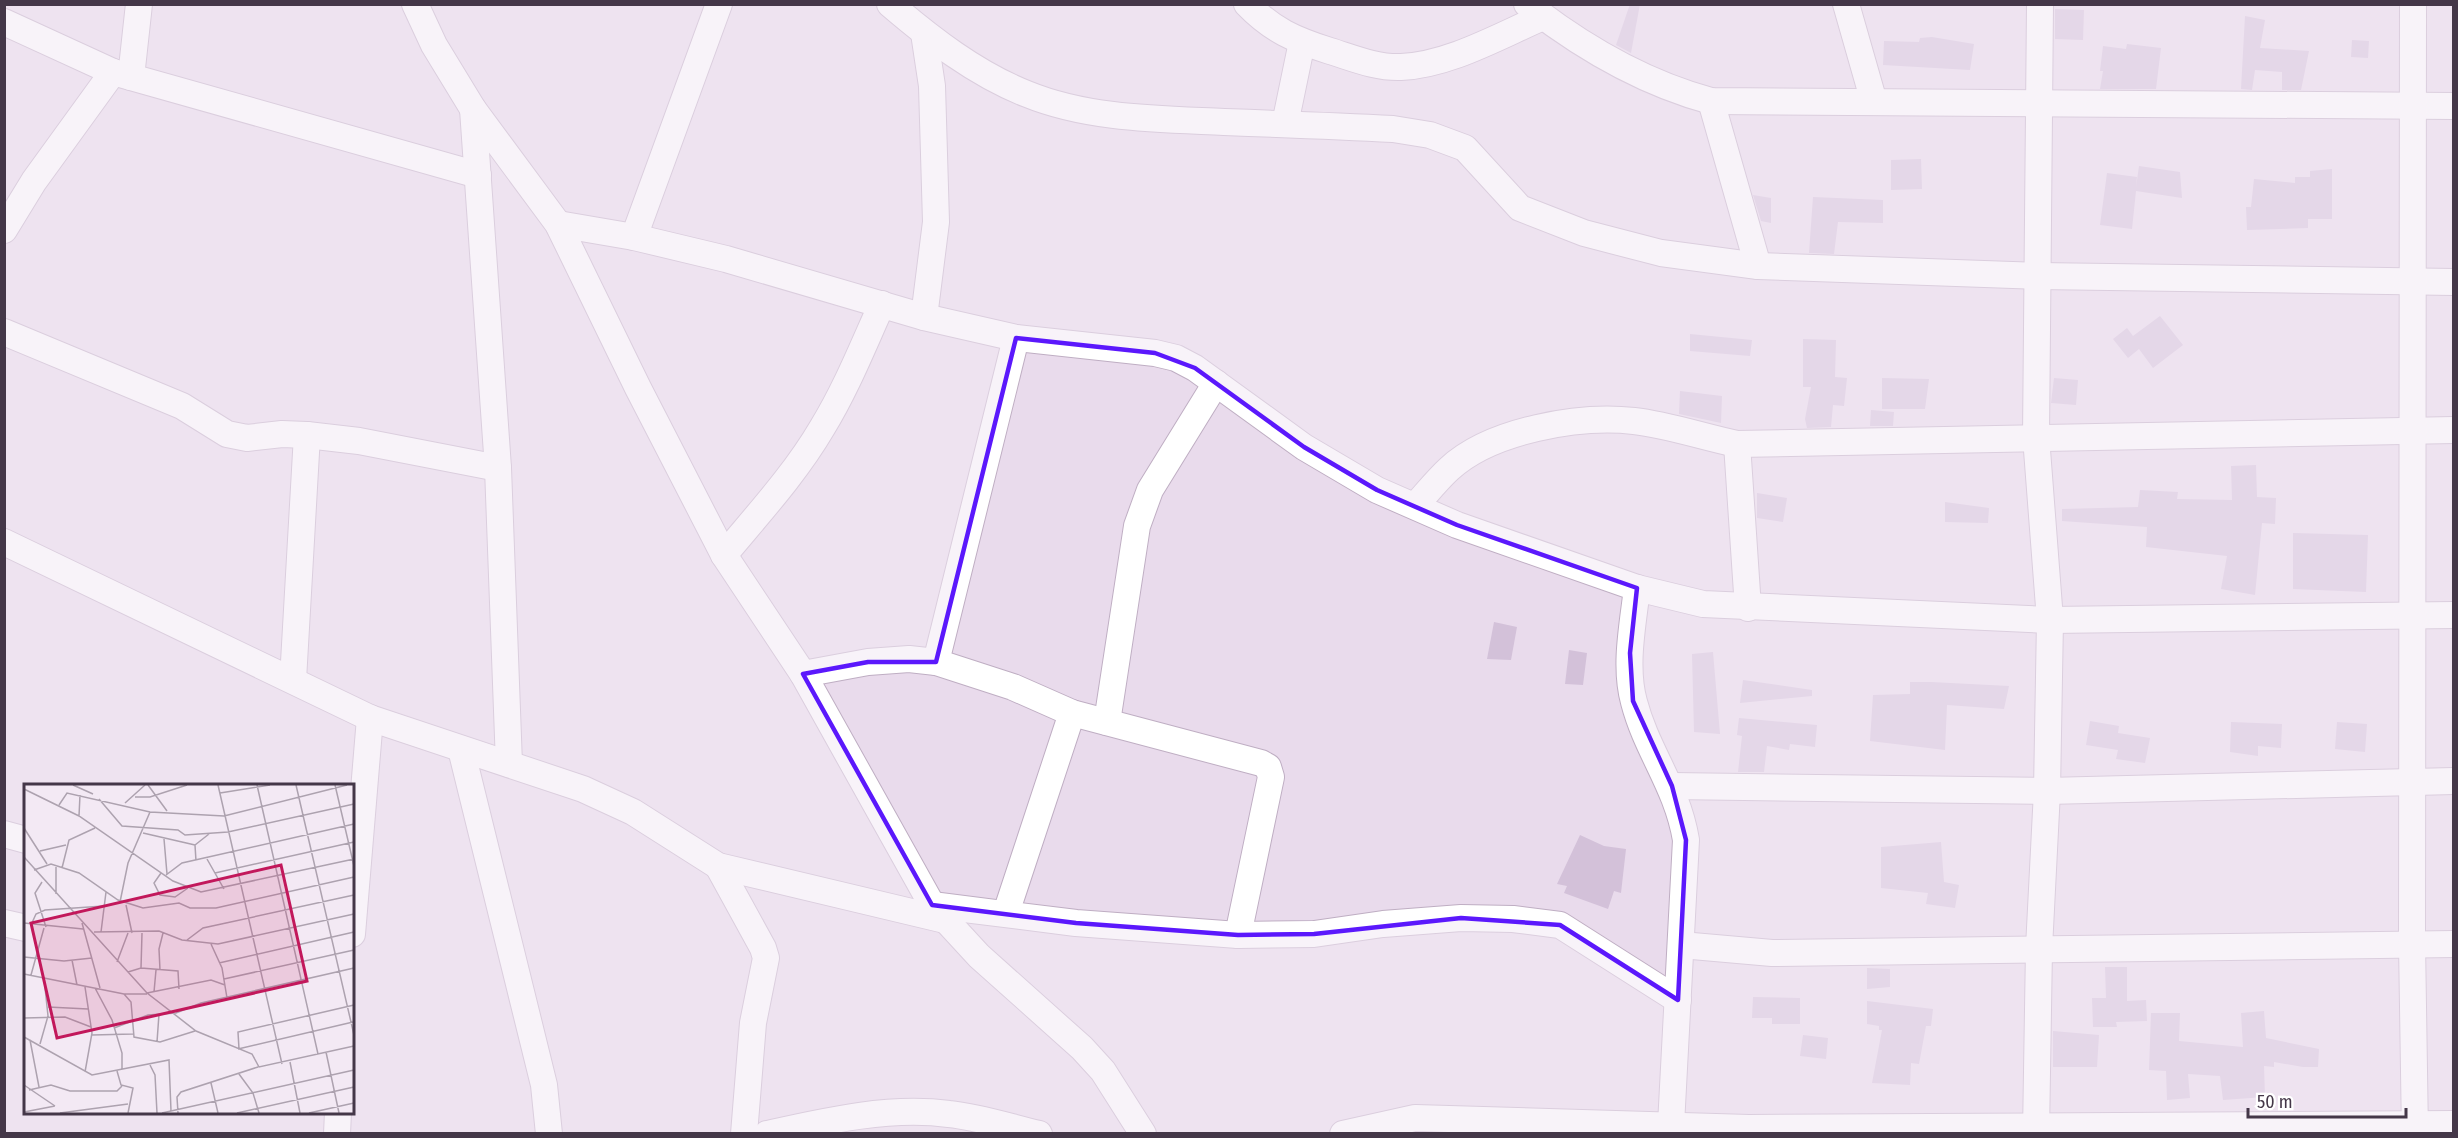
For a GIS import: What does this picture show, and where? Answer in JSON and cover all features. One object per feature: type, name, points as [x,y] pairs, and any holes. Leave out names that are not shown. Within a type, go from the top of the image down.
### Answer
[{"type":"street","points":[[4,230],[34,181],[122,74],[139,4]]},
{"type":"street","points":[[415,4],[434,45],[473,109],[558,224],[643,399],[724,555],[803,675],[939,913],[980,956],[1082,1048],[1103,1071],[1143,1134]]},
{"type":"street","points":[[634,237],[719,4]]},
{"type":"street","points":[[890,4],[924,33],[978,69],[1027,94],[1082,110],[1138,117],[1393,129],[1430,135],[1465,148],[1520,208],[1584,233],[1661,254],[1758,266],[2038,276],[2454,282]]},
{"type":"street","points":[[1247,4],[1268,25],[1302,42],[1374,65],[1401,67],[1436,60],[1535,11],[1615,63],[1683,94],[1711,102],[2454,106]]},
{"type":"street","points":[[1846,4],[1874,102]]},
{"type":"street","points":[[2036,1130],[2039,948],[2047,791],[2050,620],[2036,437],[2037,103],[2040,4]]},
{"type":"street","points":[[2413,4],[2412,943],[2415,1129]]},
{"type":"street","points":[[4,22],[122,74],[478,175]]},
{"type":"street","points":[[924,33],[932,86],[936,222],[924,316]]},
{"type":"street","points":[[1286,124],[1302,42]]},
{"type":"street","points":[[1711,102],[1758,266]]},
{"type":"street","points":[[473,109],[498,468],[508,764]]},
{"type":"street","points":[[558,224],[634,237],[726,259],[924,316],[1016,338],[1155,353],[1176,358],[1216,383],[1304,447],[1377,490],[1457,525],[1637,588],[1703,604],[1748,608],[2050,620],[2454,615]]},
{"type":"street","points":[[724,555],[780,488],[822,430],[847,383],[882,304]]},
{"type":"street","points":[[4,333],[182,406],[227,434],[247,438],[282,434],[307,435],[359,441],[498,468]]},
{"type":"street","points":[[936,662],[1016,338]]},
{"type":"street","points":[[1107,723],[1137,526],[1150,490],[1216,383]]},
{"type":"street","points":[[1415,506],[1450,467],[1482,448],[1529,430],[1569,421],[1600,418],[1636,421],[1737,444],[2454,430]]},
{"type":"street","points":[[293,680],[307,435]]},
{"type":"street","points":[[1737,444],[1748,608]]},
{"type":"street","points":[[4,542],[370,718],[583,789],[633,812],[718,866],[939,913],[1006,913],[1076,923],[1238,935],[1314,934],[1383,924],[1461,918],[1513,919],[1560,925],[1678,1000]]},
{"type":"street","points":[[1637,588],[1630,653],[1633,700],[1649,744],[1672,786],[1686,840],[1671,1125]]},
{"type":"street","points":[[803,675],[868,662],[909,659],[936,662],[1013,687],[1072,713],[1261,763],[1268,767],[1271,777],[1238,935]]},
{"type":"street","points":[[1006,913],[1072,713]]},
{"type":"street","points":[[354,919],[370,718]]},
{"type":"street","points":[[461,749],[544,1085],[549,1134]]},
{"type":"street","points":[[1672,786],[2047,791],[2412,780],[2454,781]]},
{"type":"street","points":[[4,834],[24,839]]},
{"type":"street","points":[[718,866],[763,948],[766,958],[753,1023],[744,1134]]},
{"type":"street","points":[[4,923],[24,928]]},
{"type":"street","points":[[1681,945],[1772,953],[2454,944]]},
{"type":"street","points":[[767,1134],[815,1123],[894,1112],[949,1114],[998,1129],[1039,1134]]},
{"type":"street","points":[[337,1134],[338,1114]]},
{"type":"street","points":[[1343,1134],[1414,1118],[1749,1128],[2036,1130],[2415,1129],[2454,1124]]},
{"type":"highlighted area","points":[[1016,338],[1155,353],[1195,368],[1304,447],[1377,490],[1457,525],[1637,588],[1630,653],[1633,701],[1672,786],[1686,840],[1678,1000],[1560,925],[1461,918],[1314,934],[1238,935],[1076,923],[932,905],[803,674],[868,662],[936,662]]},
{"type":"shaded area","points":[[5,5],[2453,5],[2453,1133],[5,1134]]},
{"type":"building","points":[[1630,4],[1640,4],[1631,53],[1616,45]]},
{"type":"building","points":[[2055,9],[2084,10],[2083,40],[2055,39]]},
{"type":"building","points":[[2245,16],[2265,20],[2260,48],[2309,51],[2301,90],[2282,90],[2282,72],[2255,70],[2252,90],[2241,89]]},
{"type":"building","points":[[1932,37],[1974,44],[1970,70],[1883,65],[1884,41],[1919,42],[1920,38]]},
{"type":"building","points":[[2352,40],[2369,41],[2368,58],[2351,57]]},
{"type":"building","points":[[2127,44],[2161,48],[2156,89],[2100,89],[2103,46],[2126,49]]},
{"type":"building","points":[[1921,159],[1922,189],[1891,190],[1891,160]]},
{"type":"building","points":[[2139,166],[2180,172],[2182,198],[2136,191],[2132,229],[2100,225],[2107,173],[2137,177],[2136,187]]},
{"type":"building","points":[[2332,169],[2332,219],[2308,219],[2308,228],[2247,230],[2246,207],[2251,207],[2254,179],[2295,183],[2295,177],[2310,177],[2310,171]]},
{"type":"building","points":[[1753,195],[1771,198],[1771,223],[1761,221]]},
{"type":"building","points":[[1813,197],[1883,200],[1883,223],[1838,222],[1834,254],[1809,253]]},
{"type":"building","points":[[2160,316],[2183,345],[2153,368],[2139,349],[2128,358],[2113,339],[2127,328],[2133,336]]},
{"type":"building","points":[[1690,334],[1752,340],[1750,356],[1690,351]]},
{"type":"building","points":[[1803,339],[1836,340],[1835,377],[1847,378],[1844,406],[1833,405],[1831,427],[1807,428],[1805,419],[1811,387],[1803,387]]},
{"type":"building","points":[[1882,378],[1929,379],[1925,409],[1882,409]]},
{"type":"building","points":[[2054,378],[2078,380],[2076,405],[2051,403]]},
{"type":"building","points":[[1680,391],[1722,396],[1721,423],[1679,414]]},
{"type":"building","points":[[1871,410],[1894,412],[1893,426],[1870,426]]},
{"type":"building","points":[[2256,465],[2257,497],[2276,498],[2275,524],[2262,523],[2255,595],[2221,589],[2227,556],[2146,547],[2147,527],[2062,521],[2062,509],[2138,507],[2140,490],[2178,492],[2177,499],[2232,500],[2231,466]]},
{"type":"building","points":[[1757,493],[1787,498],[1783,522],[1757,518]]},
{"type":"building","points":[[1945,502],[1989,508],[1988,523],[1945,522]]},
{"type":"building","points":[[2293,533],[2368,535],[2366,592],[2293,589]]},
{"type":"building","points":[[1494,622],[1517,627],[1511,660],[1487,659]]},
{"type":"building","points":[[1569,650],[1587,653],[1583,685],[1565,684]]},
{"type":"building","points":[[1713,652],[1720,734],[1694,732],[1692,654]]},
{"type":"building","points":[[1743,680],[1812,690],[1812,696],[1740,703]]},
{"type":"building","points":[[1910,682],[2009,686],[2004,709],[1947,705],[1945,750],[1870,741],[1873,695],[1910,694]]},
{"type":"building","points":[[1739,718],[1817,725],[1815,747],[1790,744],[1789,750],[1767,746],[1764,772],[1738,772],[1742,736],[1737,735]]},
{"type":"building","points":[[2090,721],[2119,726],[2118,733],[2150,738],[2145,763],[2116,759],[2118,750],[2086,745]]},
{"type":"building","points":[[2231,722],[2282,724],[2281,748],[2258,746],[2258,756],[2230,752]]},
{"type":"building","points":[[2337,722],[2367,724],[2365,752],[2335,749]]},
{"type":"building","points":[[1580,835],[1604,846],[1626,849],[1621,893],[1614,891],[1608,909],[1564,893],[1567,886],[1557,884]]},
{"type":"building","points":[[1941,842],[1944,882],[1959,885],[1955,908],[1926,904],[1928,893],[1881,888],[1881,847]]},
{"type":"building","points":[[2105,967],[2127,967],[2127,1001],[2146,1000],[2147,1021],[2116,1022],[2117,1027],[2093,1027],[2092,998],[2106,998]]},
{"type":"building","points":[[1867,968],[1890,969],[1890,987],[1867,989]]},
{"type":"building","points":[[1753,997],[1800,998],[1800,1024],[1772,1024],[1772,1018],[1752,1018]]},
{"type":"building","points":[[1867,1001],[1933,1009],[1931,1026],[1926,1026],[1919,1064],[1911,1063],[1910,1085],[1872,1083],[1882,1030],[1879,1030],[1879,1026],[1867,1024]]},
{"type":"building","points":[[2264,1011],[2266,1038],[2319,1049],[2318,1067],[2274,1062],[2274,1067],[2264,1066],[2265,1097],[2223,1100],[2220,1076],[2188,1074],[2190,1098],[2167,1100],[2166,1071],[2149,1070],[2151,1013],[2180,1013],[2179,1041],[2243,1047],[2241,1013]]},
{"type":"building","points":[[2053,1031],[2099,1035],[2097,1067],[2053,1067]]},
{"type":"building","points":[[1803,1035],[1828,1038],[1826,1059],[1800,1056]]}]
